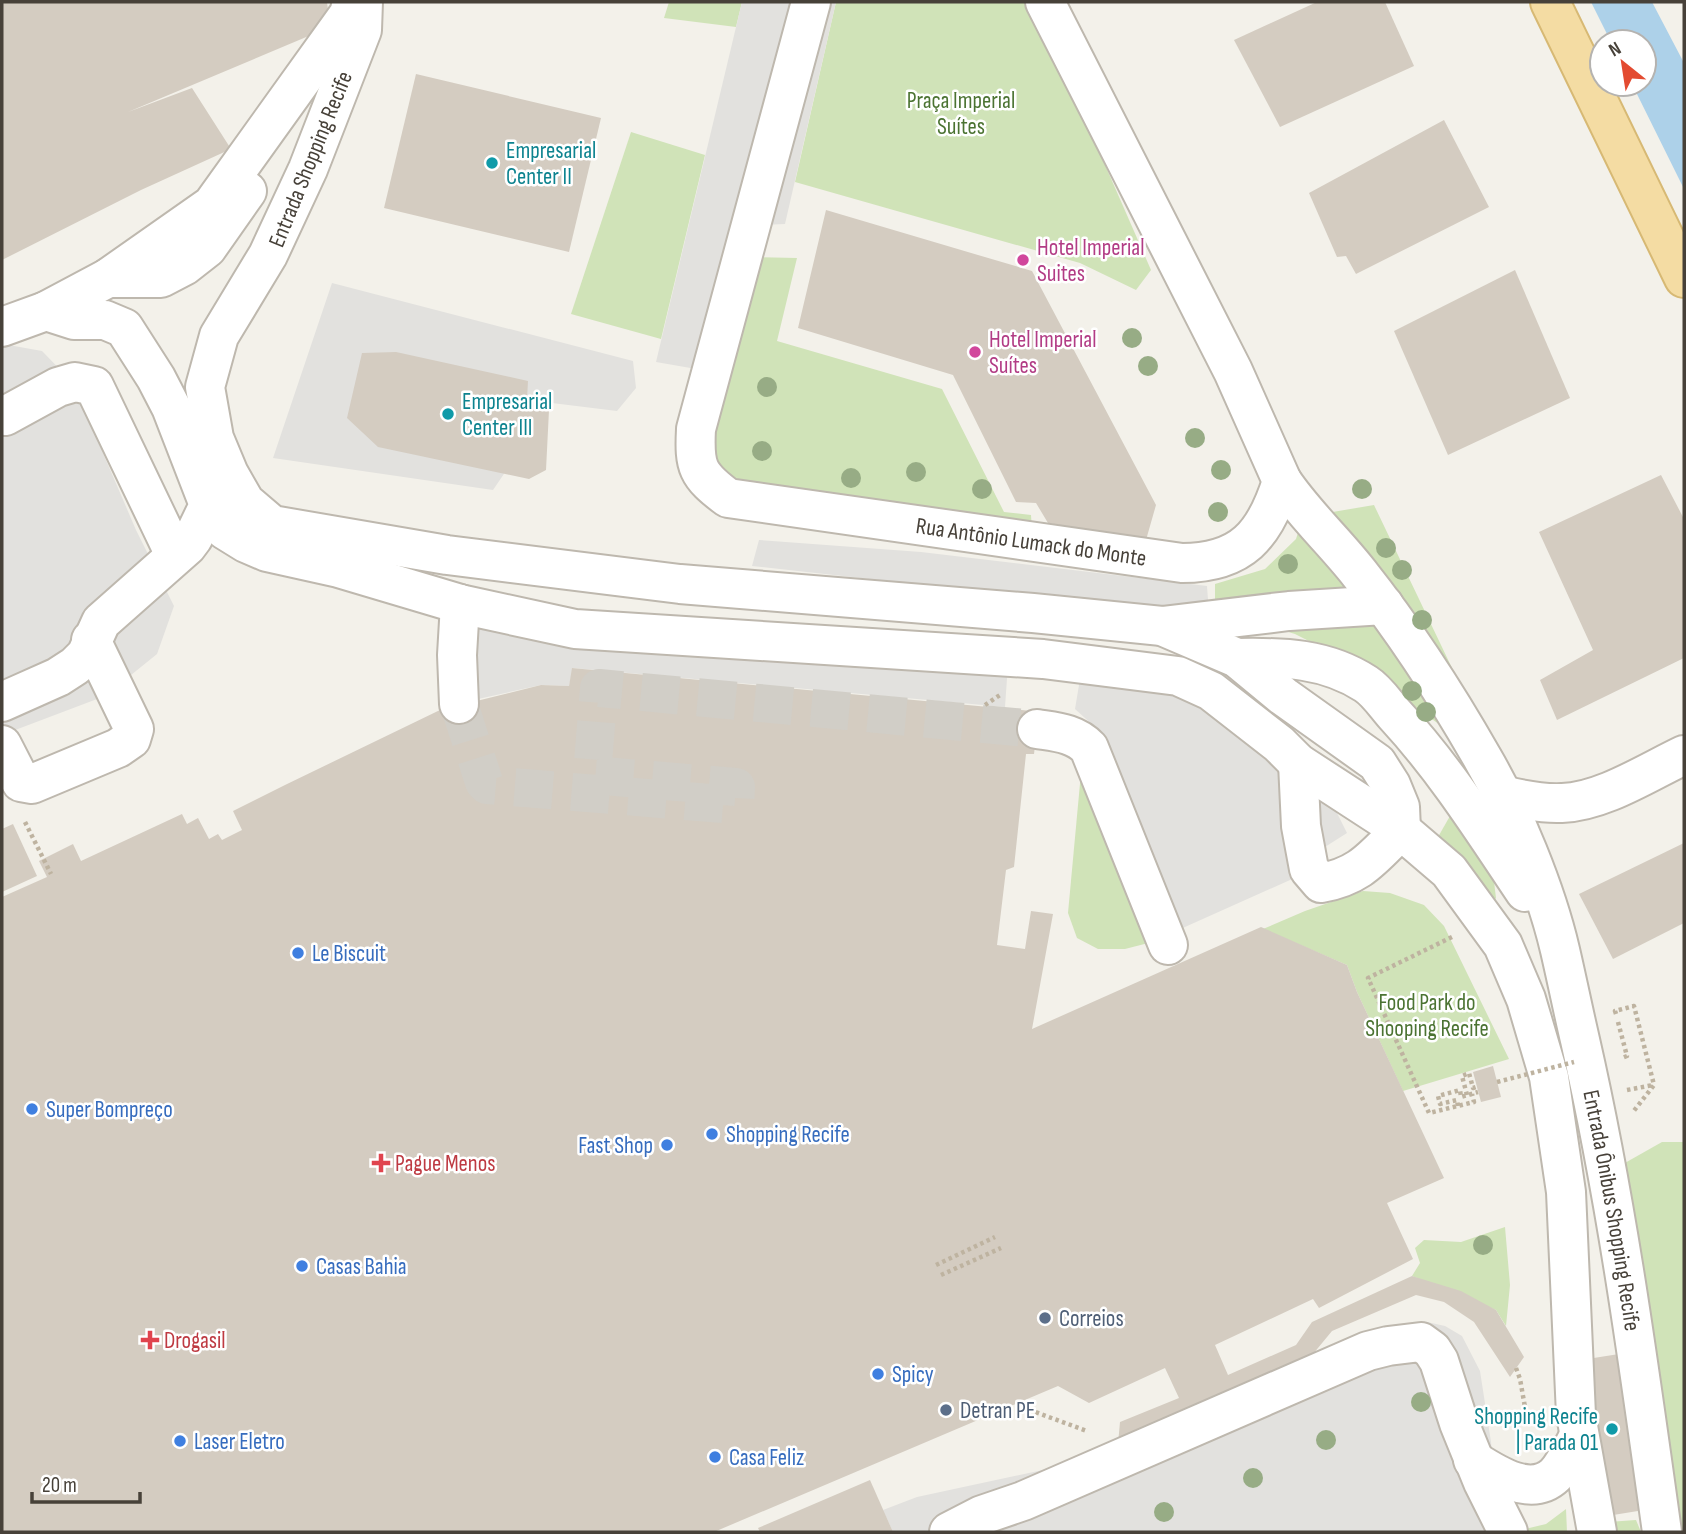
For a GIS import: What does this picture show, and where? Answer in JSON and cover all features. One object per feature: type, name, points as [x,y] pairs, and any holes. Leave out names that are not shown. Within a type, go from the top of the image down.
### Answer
[{"type":"main road","points":[[1550,2],[1684,278]]},
{"type":"street","name":"Rua Antônio Lumack do Monte","points":[[811,2],[696,429],[695,455],[701,474],[714,488],[728,499],[1205,563],[1232,555],[1259,531],[1274,505],[1282,481]]},
{"type":"street","points":[[1045,2],[1233,371],[1282,481],[1297,503],[1357,570],[1415,648],[1502,795],[1534,802],[1564,803],[1594,798],[1684,755]]},
{"type":"street","points":[[2,327],[46,311],[108,278],[212,205],[356,12]]},
{"type":"street","name":"Entrada Shopping Recife","points":[[356,12],[360,90],[337,158],[299,229],[268,254],[219,337],[205,387],[214,438],[229,474],[245,502],[272,526],[447,555],[680,584],[1162,626]]},
{"type":"street","points":[[46,311],[74,320],[105,320],[124,328],[171,407],[209,505],[225,530],[267,552],[339,568],[460,604],[575,629],[1043,659],[1178,676],[1211,691],[1279,744],[1298,764],[1401,830],[1449,871],[1503,945],[1527,999],[1549,1077],[1566,1192],[1576,1415],[1598,1531]]},
{"type":"street","points":[[5,416],[58,387],[75,382],[94,386],[176,555]]},
{"type":"street","points":[[2,702],[58,677],[75,666],[86,654],[101,622],[193,538],[209,505]]},
{"type":"street","points":[[459,704],[457,655],[460,604]]},
{"type":"street","points":[[1162,626],[1289,611],[1384,605]]},
{"type":"street","points":[[1162,626],[1237,658],[1325,727],[1377,763],[1391,785],[1400,807],[1401,830],[1361,868],[1343,879],[1321,883],[1309,869],[1301,826],[1298,764]]},
{"type":"street","points":[[2,745],[21,782],[32,784],[118,748],[131,738],[134,729],[91,640]]},
{"type":"street","points":[[1237,658],[1301,659],[1327,666],[1368,684],[1420,742],[1449,780],[1530,898],[1560,950]]},
{"type":"street","points":[[1325,727],[1327,666]]},
{"type":"street","points":[[1037,729],[1071,735],[1082,740],[1089,748],[1161,928]]},
{"type":"street","name":"Entrada Ônibus Shopping Recife","points":[[1502,795],[1543,892],[1560,950],[1599,1122],[1621,1247],[1662,1532]]},
{"type":"street","points":[[949,1532],[982,1515],[1024,1501],[1368,1351],[1422,1342],[1432,1350],[1439,1361],[1445,1386],[1474,1460],[1508,1532]]},
{"type":"street","points":[[1474,1460],[1505,1480],[1527,1484],[1543,1483],[1556,1474],[1579,1436]]},
{"type":"path","points":[[32,784],[21,814],[51,874]]},
{"type":"path","points":[[1453,936],[1368,978],[1429,1113],[1474,1102],[1473,1088],[1469,1073],[1462,1076],[1464,1084],[1473,1092]]},
{"type":"path","points":[[1627,1056],[1615,1011],[1634,1006],[1654,1085],[1631,1090]]},
{"type":"path","points":[[1497,1082],[1574,1062]]},
{"type":"path","points":[[1458,1106],[1457,1100],[1440,1104],[1438,1096],[1460,1090],[1461,1097],[1473,1092]]},
{"type":"path","points":[[936,1265],[995,1237]]},
{"type":"path","points":[[942,1275],[1001,1248]]},
{"type":"path","points":[[1516,1368],[1528,1424]]},
{"type":"path","points":[[1016,1405],[1093,1433]]},
{"type":"green space","points":[[669,2],[742,2],[736,27],[664,18]]},
{"type":"green space","name":"Praça Imperial Suítes","points":[[836,2],[1030,2],[1053,46],[1151,270],[1136,290],[1080,263],[795,182]]},
{"type":"green space","points":[[631,132],[705,155],[661,339],[571,314]]},
{"type":"green space","points":[[749,257],[797,258],[777,341],[942,389],[1004,512],[1031,515],[1032,530],[743,486],[704,452]]},
{"type":"green space","points":[[1374,505],[1485,737],[1471,747],[1356,665],[1295,634],[1215,610],[1215,584],[1265,569],[1296,539],[1303,517]]},
{"type":"green space","points":[[1082,762],[1160,940],[1125,949],[1098,949],[1077,938],[1068,913]]},
{"type":"green space","points":[[1450,816],[1491,857],[1496,898],[1490,906],[1430,851]]},
{"type":"green space","name":"Food Park do Shooping Recife","points":[[1363,891],[1390,893],[1424,905],[1444,926],[1509,1059],[1403,1091],[1347,965],[1263,929]]},
{"type":"green space","points":[[1662,1142],[1684,1142],[1684,1532],[1663,1532],[1616,1168]]},
{"type":"green space","points":[[1505,1227],[1510,1285],[1506,1326],[1496,1310],[1412,1276],[1420,1263],[1415,1248],[1424,1240],[1461,1242]]},
{"type":"green space","points":[[1566,1509],[1567,1532],[1513,1532],[1546,1524]]},
{"type":"green space","points":[[1636,1520],[1641,1532],[1610,1532],[1608,1522]]},
{"type":"shaded area","points":[[742,2],[792,2],[702,370],[656,362]]},
{"type":"shaded area","points":[[817,2],[836,2],[785,224],[760,225]]},
{"type":"shaded area","points":[[332,283],[633,361],[636,388],[617,411],[552,403],[493,490],[273,458]]},
{"type":"shaded area","points":[[3,344],[42,351],[73,383],[136,530],[174,606],[157,654],[105,696],[2,735]]},
{"type":"shaded area","points":[[759,540],[921,552],[1207,586],[1209,614],[1148,610],[752,566]]},
{"type":"shaded area","points":[[451,598],[1009,650],[1005,707],[573,668],[569,686],[541,685],[478,699],[459,658]]},
{"type":"shaded area","points":[[1083,661],[1185,671],[1330,799],[1347,833],[1295,866],[1299,876],[1176,931],[1096,728],[1075,709]]},
{"type":"shaded area","points":[[1427,1322],[1445,1326],[1462,1336],[1480,1371],[1494,1479],[1508,1532],[893,1532],[883,1510],[917,1497],[1113,1455],[1401,1325]]},
{"type":"water","points":[[1591,2],[1652,2],[1684,63],[1684,189],[1639,98],[1658,98],[1658,28],[1604,28]]},
{"type":"building","points":[[2,2],[327,2],[330,27],[128,112],[192,88],[231,149],[141,190],[2,260]]},
{"type":"building","points":[[1317,2],[1385,2],[1414,66],[1280,127],[1234,40]]},
{"type":"building","name":"Empresarial Center II","points":[[416,74],[601,118],[569,252],[384,208]]},
{"type":"building","points":[[1444,120],[1489,207],[1356,274],[1346,256],[1337,257],[1309,193]]},
{"type":"building","name":"Hotel Imperial Suítes","points":[[826,210],[1032,271],[1156,505],[1146,540],[1048,523],[1036,503],[1016,502],[953,375],[798,328]]},
{"type":"building","points":[[1515,270],[1570,398],[1448,455],[1394,331]]},
{"type":"building","name":"Empresarial Center III","points":[[396,352],[528,381],[527,399],[549,410],[546,470],[529,479],[378,447],[347,418],[362,353]]},
{"type":"building","points":[[1661,475],[1684,519],[1684,658],[1557,720],[1540,680],[1593,650],[1539,532]]},
{"type":"building","name":"Shopping Recife","points":[[572,668],[1032,711],[1037,729],[1034,754],[1026,754],[1014,867],[1006,870],[997,945],[1025,949],[1031,911],[1053,914],[1032,1029],[1261,927],[1347,965],[1444,1178],[1387,1203],[1413,1259],[1319,1308],[1313,1299],[1215,1345],[1228,1375],[1296,1345],[1312,1322],[1412,1276],[1461,1291],[1496,1310],[1524,1357],[1510,1377],[1474,1322],[1444,1302],[1416,1295],[1332,1331],[1313,1354],[1118,1444],[1120,1422],[1179,1398],[1165,1368],[1089,1403],[1058,1386],[714,1532],[2,1532],[2,897],[47,877],[39,861],[73,844],[81,861],[182,814],[187,824],[198,818],[209,839],[218,834],[222,840],[242,830],[233,811],[285,785],[440,710],[541,685],[569,686]]},
{"type":"building","points":[[13,824],[37,876],[2,892],[2,829]]},
{"type":"building","points":[[1684,843],[1684,923],[1613,959],[1579,894]]},
{"type":"building","points":[[1493,1066],[1501,1097],[1481,1102],[1473,1072]]},
{"type":"building","name":"Shopping Recife | Parada 01","points":[[1619,1354],[1644,1510],[1607,1516],[1581,1360]]},
{"type":"building","points":[[870,1480],[893,1532],[760,1532],[758,1528]]},
{"type":"tunnel","points":[[459,704],[487,785],[735,805],[736,787],[592,775],[599,688],[1037,729]]},
{"type":"place","name":"Empresarial Center II","points":[[492,163]]},
{"type":"place","name":"Hotel Imperial Suites","points":[[1023,260]]},
{"type":"place","name":"Hotel Imperial Suítes","points":[[975,352]]},
{"type":"place","name":"Empresarial Center III","points":[[448,414]]},
{"type":"place","name":"Le Biscuit","points":[[298,953]]},
{"type":"place","name":"Super Bompreço","points":[[32,1109]]},
{"type":"place","name":"Shopping Recife","points":[[712,1134]]},
{"type":"place","name":"Fast Shop","points":[[667,1145]]},
{"type":"place","name":"Pague Menos","points":[[381,1163]]},
{"type":"place","name":"Casas Bahia","points":[[302,1266]]},
{"type":"place","name":"Correios","points":[[1045,1318]]},
{"type":"place","name":"Drogasil","points":[[150,1340]]},
{"type":"place","name":"Spicy","points":[[878,1374]]},
{"type":"place","name":"Detran PE","points":[[946,1410]]},
{"type":"place","name":"Shopping Recife | Parada 01","points":[[1612,1429]]},
{"type":"place","name":"Laser Eletro","points":[[180,1441]]},
{"type":"place","name":"Casa Feliz","points":[[715,1457]]}]
